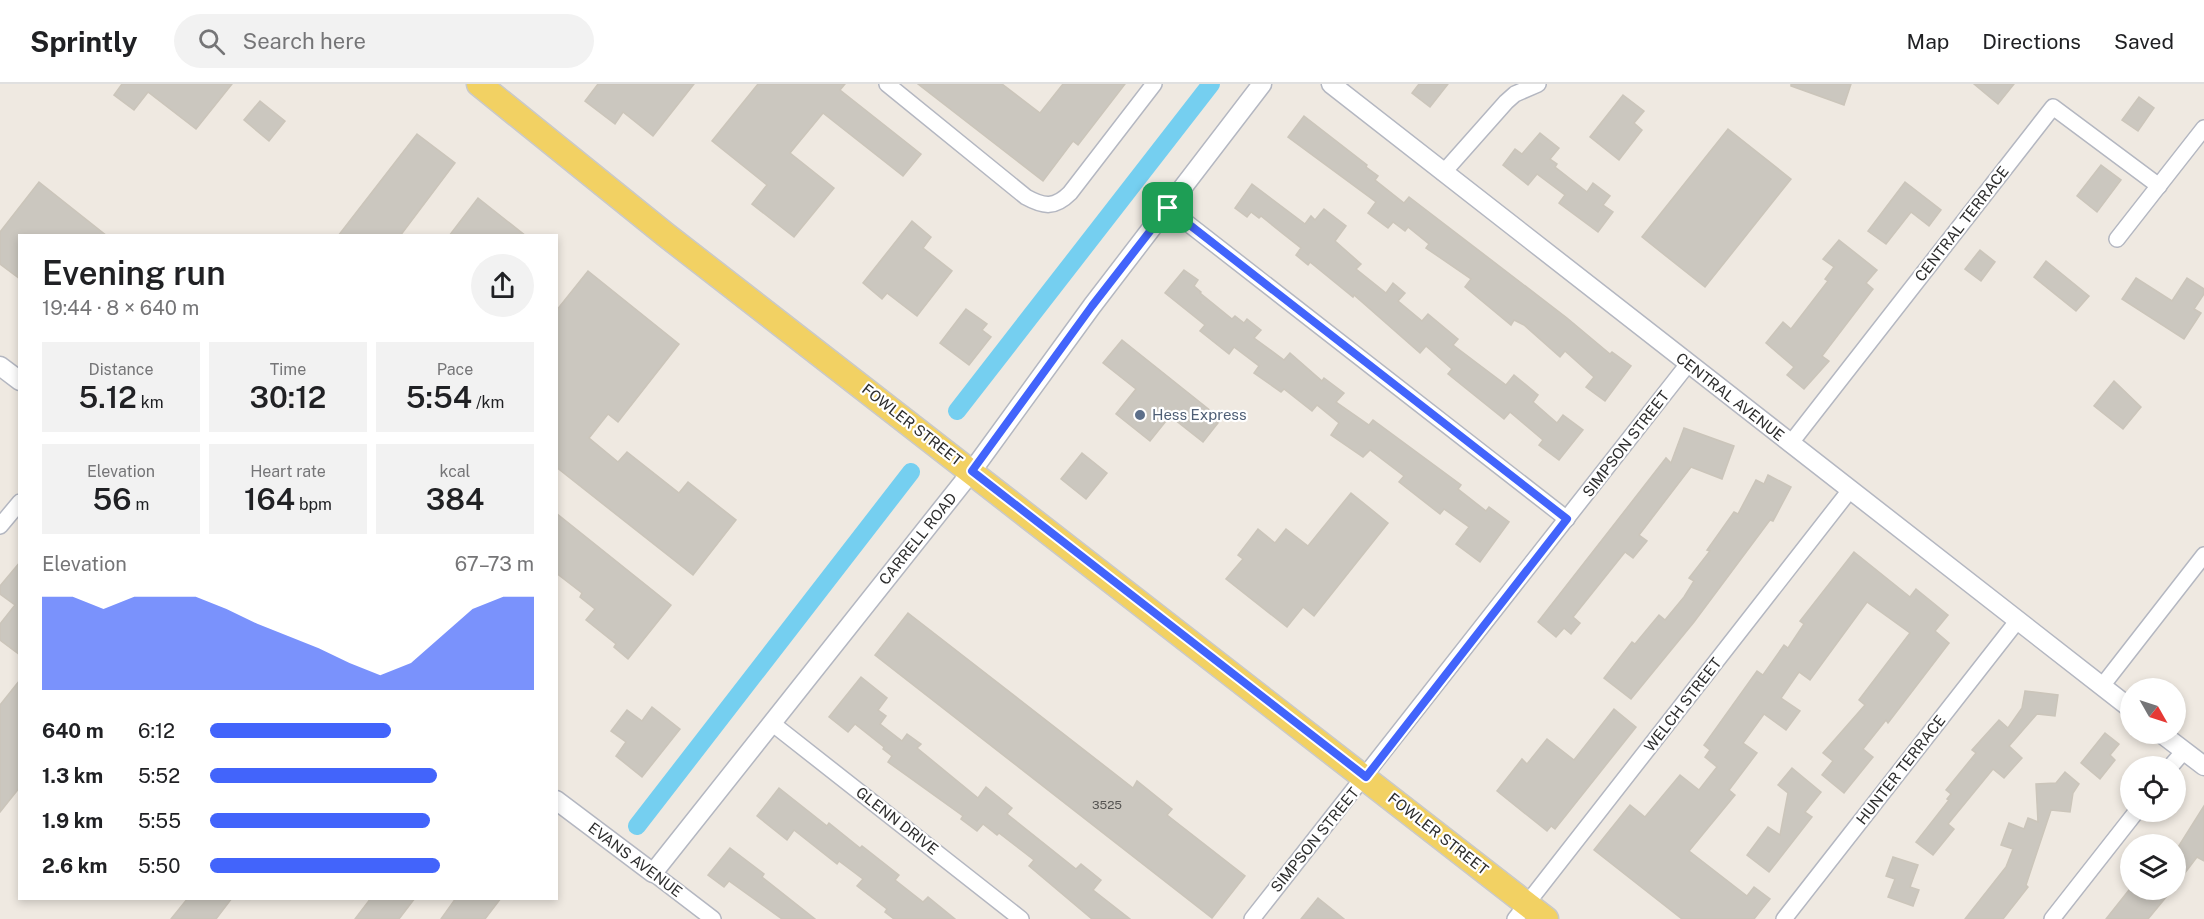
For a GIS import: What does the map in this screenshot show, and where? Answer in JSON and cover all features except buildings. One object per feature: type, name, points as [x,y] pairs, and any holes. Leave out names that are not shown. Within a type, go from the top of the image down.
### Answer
[{"type":"main road","name":"FOWLER STREET","points":[[479,84],[666,234],[1366,777],[1521,911],[1546,919]]},
{"type":"street","points":[[887,84],[1026,196],[1047,205],[1059,202],[1070,193],[1154,84]]},
{"type":"street","name":"CARRELL ROAD","points":[[653,873],[972,471],[1092,306],[1262,84]]},
{"type":"street","name":"CENTRAL AVENUE","points":[[1331,84],[2120,700]]},
{"type":"street","points":[[1443,173],[1506,102],[1525,89],[1539,84]]},
{"type":"street","name":"CENTRAL TERRACE","points":[[1790,444],[2053,107],[2159,186]]},
{"type":"street","points":[[2117,239],[2204,128]]},
{"type":"street","points":[[1168,208],[1567,519]]},
{"type":"street","name":"SIMPSON STREET","points":[[1252,919],[1366,777],[1688,364]]},
{"type":"street","points":[[0,366],[18,380]]},
{"type":"street","name":"WELCH STREET","points":[[1521,911],[1850,490]]},
{"type":"street","points":[[0,526],[18,504]]},
{"type":"street","points":[[2102,686],[2204,555]]},
{"type":"street","name":"HUNTER TERRACE","points":[[1784,919],[2018,620]]},
{"type":"street","name":"GLENN DRIVE","points":[[773,724],[1021,919]]},
{"type":"street","points":[[2176,744],[2204,766]]},
{"type":"street","points":[[2179,756],[2184,750]]},
{"type":"street","name":"EVANS AVENUE","points":[[558,802],[713,919]]},
{"type":"street","points":[[2052,919],[2128,822]]},
{"type":"waterway","points":[[957,411],[1211,84]]},
{"type":"waterway","points":[[637,826],[911,472]]},
{"type":"place","name":"Hess Express","points":[[1140,415]]},
{"type":"route","points":[[1168,208],[1567,519],[1366,777],[972,471],[1092,306],[1168,208]]}]
